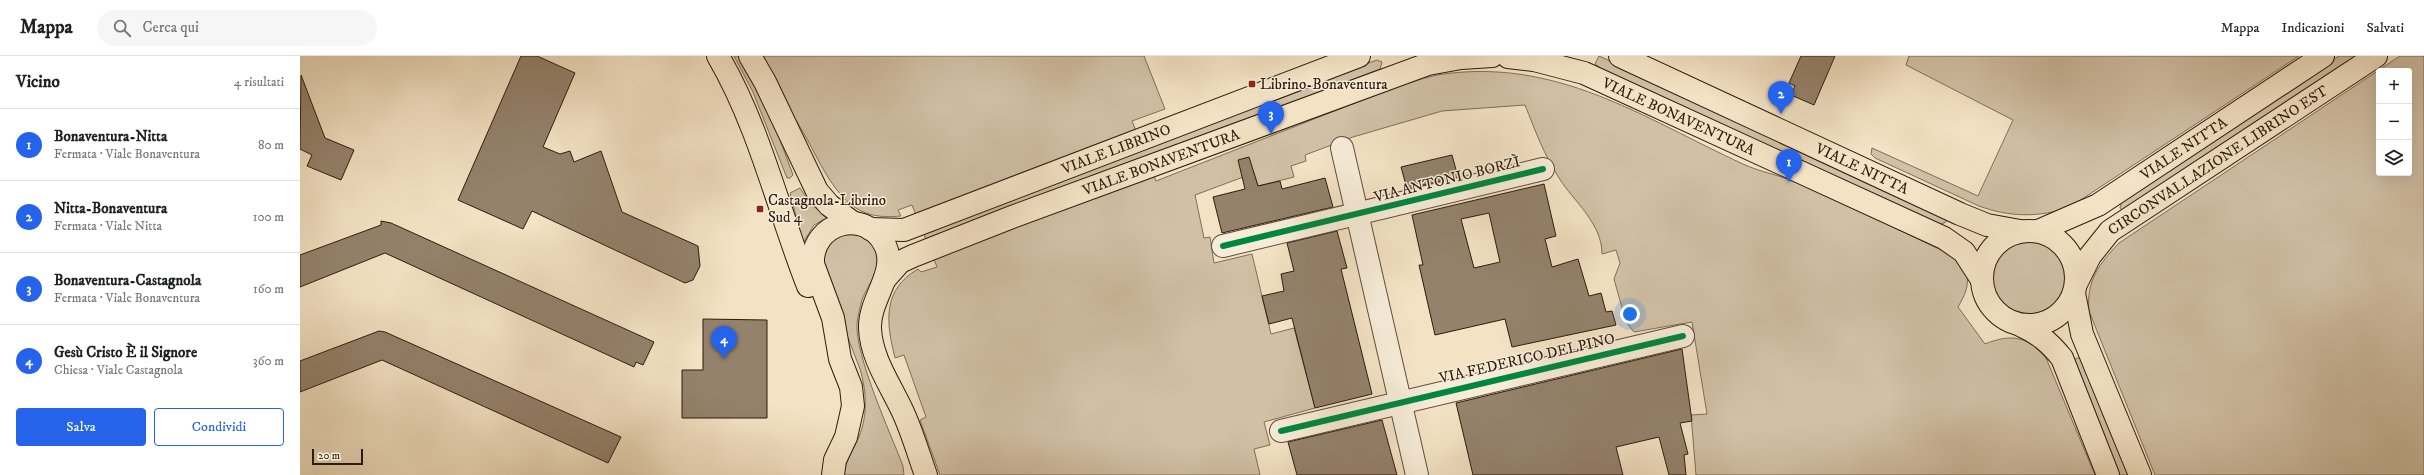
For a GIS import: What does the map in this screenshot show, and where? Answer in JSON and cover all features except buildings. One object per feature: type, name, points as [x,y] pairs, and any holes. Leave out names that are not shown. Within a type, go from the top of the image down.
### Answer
[{"type":"main road","points":[[718,56],[737,89],[776,189],[799,263],[822,322],[840,359],[851,387],[853,406],[846,437],[834,467],[818,475]]},
{"type":"main road","points":[[750,56],[765,82],[817,191],[829,205],[880,237],[888,253],[886,278],[877,294],[871,315],[870,330],[880,366],[889,415],[910,475]]},
{"type":"main road","name":"VIALE LIBRINO","points":[[840,359],[833,318],[813,264],[812,256],[818,240],[826,231],[842,224],[904,230],[1359,56]]},
{"type":"main road","name":"VIALE BONAVENTURA","points":[[886,278],[900,262],[930,250],[1150,166],[1428,64],[1461,58],[1501,56],[1534,60],[1584,73],[1944,238],[1964,252],[1982,280]]},
{"type":"main road","name":"VIALE NITTA","points":[[1620,56],[1960,214],[1987,225],[2029,231],[2098,205],[2323,56]]},
{"type":"main road","name":"CIRCONVALLAZIONE LIBRINO EST","points":[[2075,287],[2090,256],[2110,231],[2376,56]]},
{"type":"main road","points":[[2075,287],[2065,309],[2050,321],[2039,325],[2020,324],[2008,321],[1993,309],[1984,293],[1982,280],[1984,262],[1994,246],[2008,235],[2029,231],[2050,235],[2065,247],[2074,263],[2075,287],[2082,334],[2140,475]]},
{"type":"main road","points":[[2020,324],[2049,342],[2062,358],[2108,475]]},
{"type":"main road","points":[[880,366],[902,410],[926,475]]},
{"type":"street","points":[[1342,148],[1417,475]]},
{"type":"street","name":"VIA ANTONIO BORZÌ","points":[[1223,246],[1358,215],[1543,169]]},
{"type":"street","name":"VIA FEDERICO DELPINO","points":[[1281,430],[1683,336]]},
{"type":"shaded area","points":[[734,56],[743,56],[769,110],[793,175],[790,178],[787,178],[753,92]]},
{"type":"shaded area","points":[[760,56],[1144,56],[1165,109],[1132,121],[1143,148],[1360,66],[1377,60],[1382,62],[1380,69],[1147,158],[1156,181],[1410,82],[1424,78],[1437,75],[1480,71],[1521,74],[1560,83],[1597,95],[1634,111],[1749,167],[1816,190],[1952,255],[1963,267],[1967,279],[1965,292],[1958,307],[1985,344],[2002,339],[2018,339],[2032,345],[2046,358],[2095,475],[1696,475],[1691,415],[1707,414],[1692,322],[1634,332],[1626,322],[1614,279],[1620,263],[1616,250],[1602,254],[1601,243],[1597,232],[1586,213],[1565,187],[1554,169],[1540,142],[1525,105],[1442,111],[1353,137],[1305,155],[1306,161],[1291,166],[1294,177],[1258,186],[1254,173],[1195,195],[1204,238],[1210,237],[1214,263],[1252,254],[1271,334],[1294,328],[1315,408],[1264,422],[1270,445],[1254,449],[1260,475],[940,475],[920,420],[926,417],[904,355],[895,358],[890,332],[890,308],[898,287],[906,277],[918,269],[921,272],[937,267],[912,205],[898,210],[901,216],[887,217],[861,211],[849,203],[836,189],[825,173]]},
{"type":"shaded area","points":[[1599,56],[1939,212],[1946,219],[1946,222],[1939,225],[1603,70],[1595,64]]},
{"type":"shaded area","points":[[1909,56],[2299,56],[2070,207],[2047,213],[2024,215],[1990,210],[1979,206],[1875,158],[1871,154],[1872,148],[1978,196],[2013,120],[1906,65]]},
{"type":"shaded area","points":[[2339,56],[2360,56],[2122,210],[2120,208],[2122,199]]},
{"type":"shaded area","points":[[2400,56],[2424,56],[2424,475],[2155,475],[2089,311],[2092,282],[2105,258],[2119,243],[2376,72],[2376,176],[2412,176],[2412,68],[2382,68]]},
{"type":"shaded area","points":[[800,188],[810,203],[827,218],[814,225],[803,243],[790,193]]},
{"type":"shaded area","points":[[839,234],[853,234],[862,236],[874,246],[877,253],[878,259],[875,273],[862,300],[857,323],[858,337],[867,374],[903,466],[904,475],[843,475],[847,462],[861,433],[865,415],[865,396],[860,369],[821,268],[824,247]]},
{"type":"shaded area","points":[[2029,240],[2050,246],[2060,256],[2066,277],[2060,298],[2050,308],[2029,314],[2008,308],[1998,298],[1992,277],[1998,256],[2008,246]]},
{"type":"shaded area","points":[[2081,358],[2130,475],[2118,475],[2074,360]]},
{"type":"cycle path","points":[[1223,246],[1543,169]]},
{"type":"cycle path","points":[[1281,431],[1683,336]]},
{"type":"place","name":"Librino-Bonaventura","points":[[1252,84]]},
{"type":"place","name":"Nitta-Bonaventura","points":[[1781,114]]},
{"type":"place","name":"Bonaventura-Castagnola","points":[[1271,134]]},
{"type":"place","name":"Bonaventura-Nitta","points":[[1789,182]]},
{"type":"place","name":"Castagnola-Librino Sud 4","points":[[760,209]]},
{"type":"place","name":"Gesù Cristo È il Signore","points":[[724,359]]}]
